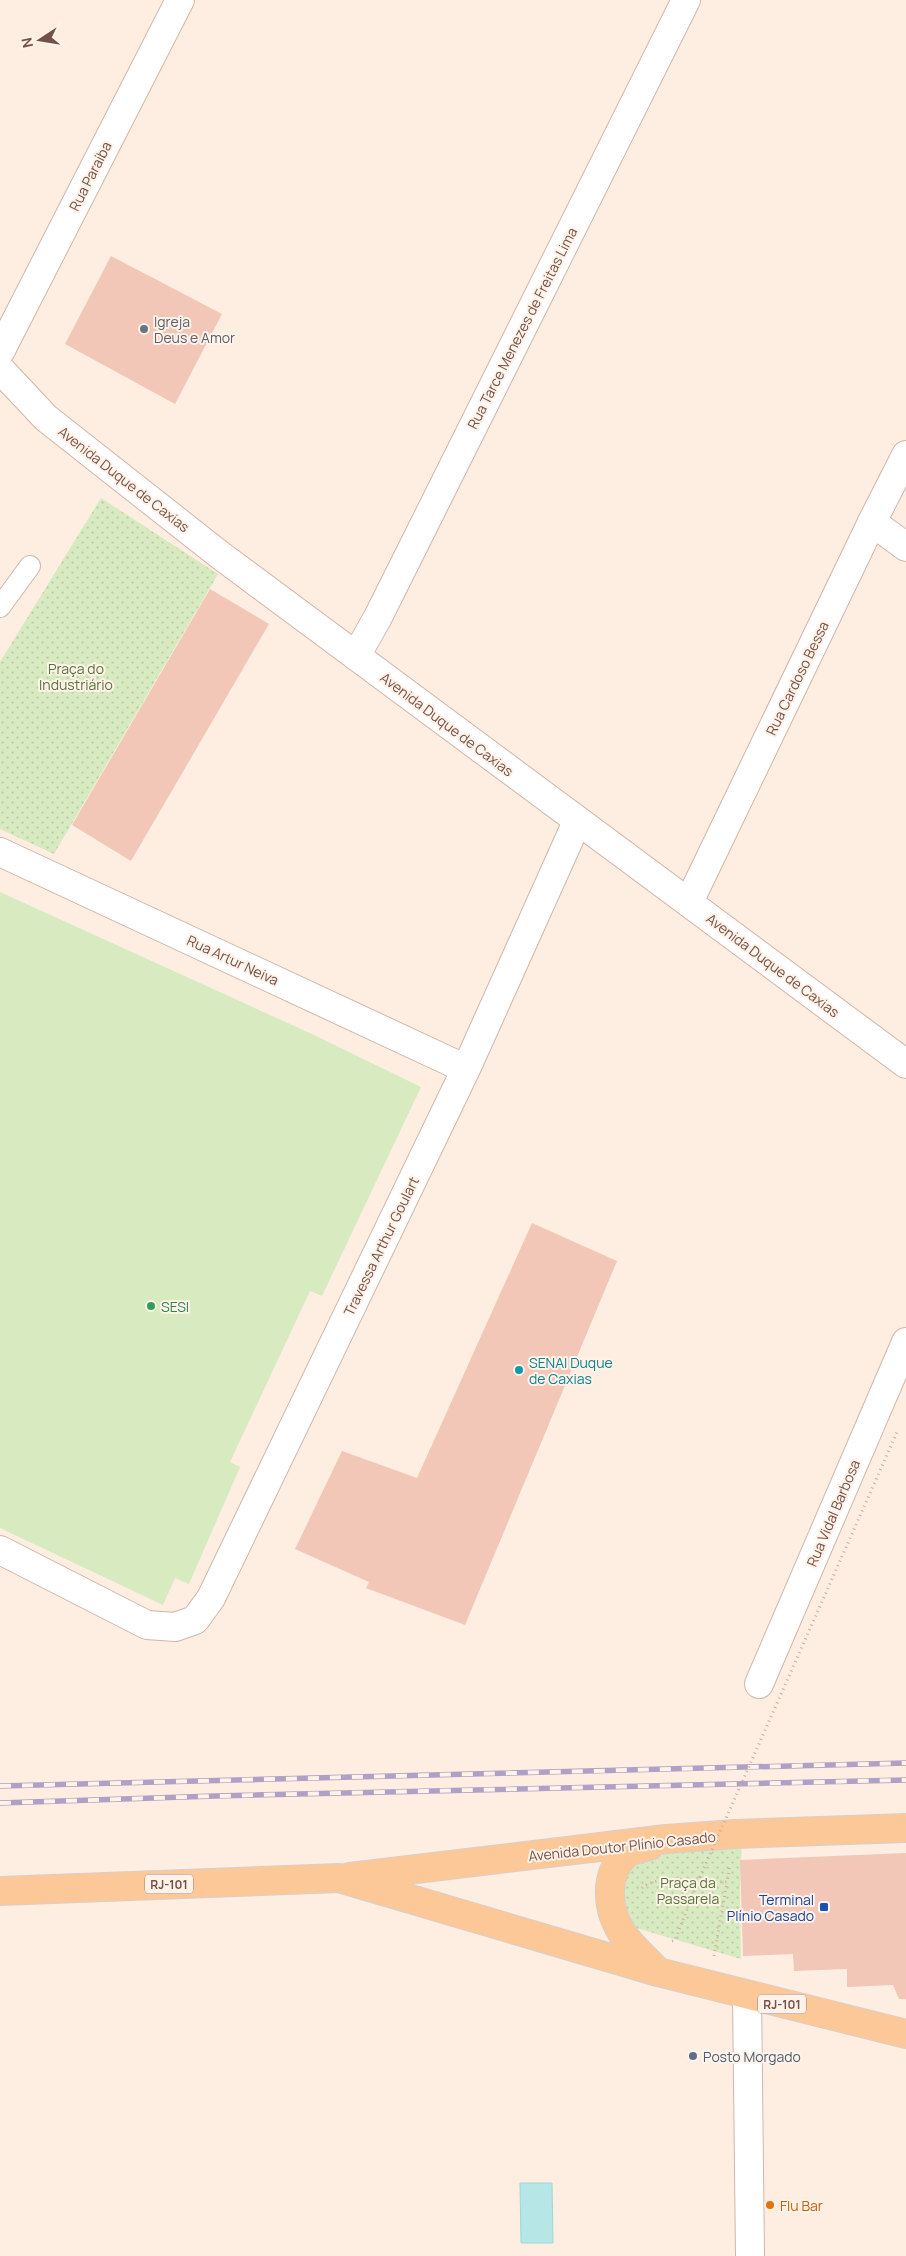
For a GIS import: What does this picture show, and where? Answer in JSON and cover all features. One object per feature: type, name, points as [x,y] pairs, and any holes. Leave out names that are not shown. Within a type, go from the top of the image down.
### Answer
[{"type":"main road","name":"Avenida Doutor Plínio Casado","points":[[339,1878],[666,1839],[736,1834],[906,1828]]},
{"type":"main road","points":[[658,1972],[620,1930],[609,1899],[613,1872],[625,1854],[666,1839]]},
{"type":"main road","name":"RJ-101","points":[[0,1891],[339,1878],[658,1972],[906,2034]]},
{"type":"street","name":"Rua Paraíba","points":[[0,352],[180,0]]},
{"type":"street","name":"Rua Tarce Menezes de Freitas Lima","points":[[356,656],[378,617],[686,0]]},
{"type":"street","name":"Avenida Duque de Caxias","points":[[0,369],[46,418],[220,555],[577,822],[906,1064]]},
{"type":"street","name":"Rua Cardoso Bessa","points":[[688,902],[906,455]]},
{"type":"street","points":[[872,522],[906,547]]},
{"type":"street","name":"Travessa Arthur Goulart","points":[[0,1550],[147,1624],[175,1627],[195,1620],[211,1598],[466,1069],[577,822]]},
{"type":"street","name":"Rua Artur Neiva","points":[[0,852],[466,1069]]},
{"type":"street","name":"Rua Vidal Barbosa","points":[[759,1684],[906,1342]]},
{"type":"street","points":[[747,1995],[750,2256]]},
{"type":"lane","points":[[0,608],[30,566]]},
{"type":"path","points":[[670,1942],[676,1940],[700,1877],[898,1430]]},
{"type":"path","points":[[709,1985],[736,1834]]},
{"type":"path","points":[[641,1888],[648,1882],[666,1879],[727,1882]]},
{"type":"green space","name":"Praça do Industriário","points":[[101,498],[218,574],[54,854],[0,829],[0,662]]},
{"type":"green space","name":"SESI","points":[[0,892],[314,1035],[421,1087],[322,1296],[310,1291],[230,1462],[240,1467],[189,1584],[175,1578],[163,1605],[0,1528]]},
{"type":"green space","name":"Praça da Passarela","points":[[742,1840],[740,1886],[741,1959],[633,1927],[621,1911],[624,1862],[655,1847]]},
{"type":"water","points":[[520,2183],[552,2183],[553,2243],[521,2243]]},
{"type":"building","name":"Igreja Deus e Amor","points":[[111,256],[222,314],[175,404],[65,344]]},
{"type":"building","points":[[210,589],[269,624],[131,861],[72,825]]},
{"type":"building","name":"SENAI Duque de Caxias","points":[[532,1223],[617,1261],[465,1625],[366,1588],[369,1582],[295,1549],[342,1451],[417,1478]]},
{"type":"building","name":"Terminal Plínio Casado","points":[[906,1853],[906,1999],[899,1999],[893,1985],[847,1987],[847,1969],[794,1971],[793,1954],[743,1956],[740,1860]]},
{"type":"railway","points":[[0,1786],[906,1763]]},
{"type":"railway","points":[[0,1803],[215,1796],[906,1780]]},
{"type":"place","name":"Igreja Deus e Amor","points":[[144,329]]},
{"type":"place","name":"SESI","points":[[151,1306]]},
{"type":"place","name":"SENAI Duque de Caxias","points":[[519,1370]]},
{"type":"place","name":"Terminal Plínio Casado","points":[[824,1907]]},
{"type":"place","name":"Posto Morgado","points":[[693,2056]]},
{"type":"place","name":"Flu Bar","points":[[770,2205]]}]
